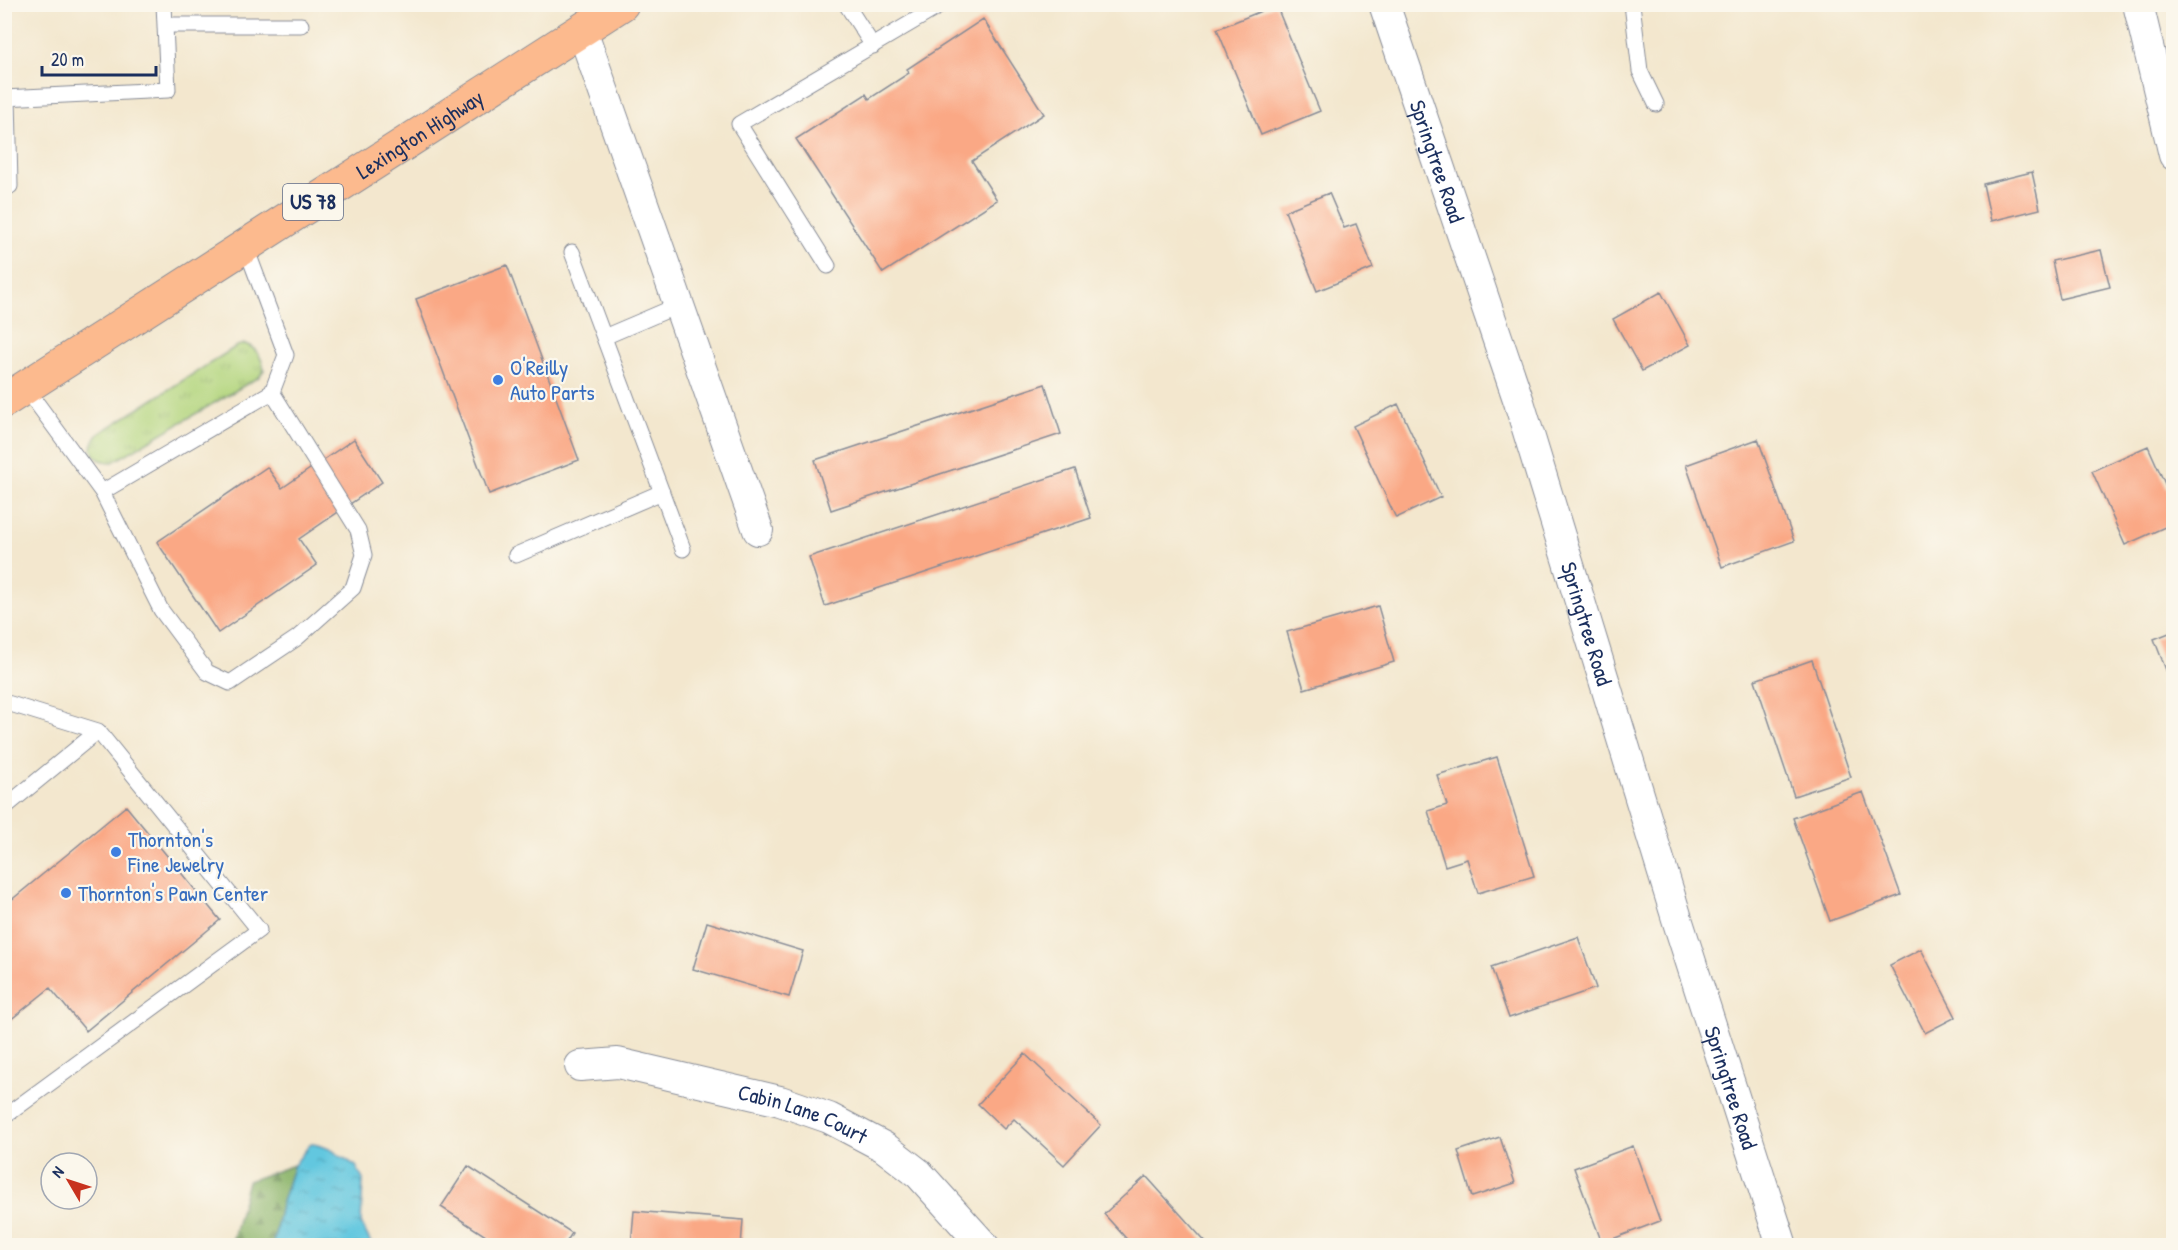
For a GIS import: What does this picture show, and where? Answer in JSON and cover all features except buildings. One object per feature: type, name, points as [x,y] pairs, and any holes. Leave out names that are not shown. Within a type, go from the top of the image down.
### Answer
[{"type":"highway","name":"Lexington Highway","points":[[15,394],[245,244],[622,4]]},
{"type":"street","name":"Springtree Road","points":[[1384,4],[1520,402],[1678,922],[1782,1245]]},
{"type":"street","points":[[2138,4],[2174,155]]},
{"type":"street","points":[[582,30],[758,530]]},
{"type":"street","name":"Cabin Lane Court","points":[[580,1066],[618,1063],[780,1101],[829,1118],[884,1147],[919,1174],[984,1245]]},
{"type":"lane","points":[[4,190],[10,186],[6,98],[168,90],[164,4]]},
{"type":"lane","points":[[846,4],[873,46]]},
{"type":"lane","points":[[828,266],[739,124],[943,4]]},
{"type":"lane","points":[[1632,4],[1640,71],[1656,104]]},
{"type":"lane","points":[[165,25],[301,25]]},
{"type":"lane","points":[[102,492],[272,392],[286,355],[245,244]]},
{"type":"lane","points":[[572,252],[683,549]]},
{"type":"lane","points":[[604,337],[679,305]]},
{"type":"lane","points":[[15,394],[102,492],[161,610],[207,672],[230,683],[297,638],[353,588],[364,555],[358,530],[272,392]]},
{"type":"lane","points":[[516,555],[662,492]]},
{"type":"lane","points":[[4,702],[98,731],[259,930],[4,1117]]},
{"type":"lane","points":[[4,808],[98,731]]},
{"type":"green space","points":[[245,344],[256,351],[262,361],[264,370],[259,377],[113,462],[100,460],[93,454],[93,444],[100,433],[237,346]]},
{"type":"green space","points":[[294,1165],[281,1205],[273,1245],[231,1246],[248,1181]]},
{"type":"water","points":[[311,1143],[330,1149],[356,1166],[363,1180],[361,1223],[372,1245],[273,1245],[281,1205],[294,1165]]},
{"type":"place","name":"O'Reilly Auto Parts","points":[[498,380]]},
{"type":"place","name":"Thornton's Fine Jewelry","points":[[116,852]]},
{"type":"place","name":"Thornton's Pawn Center","points":[[66,893]]}]
